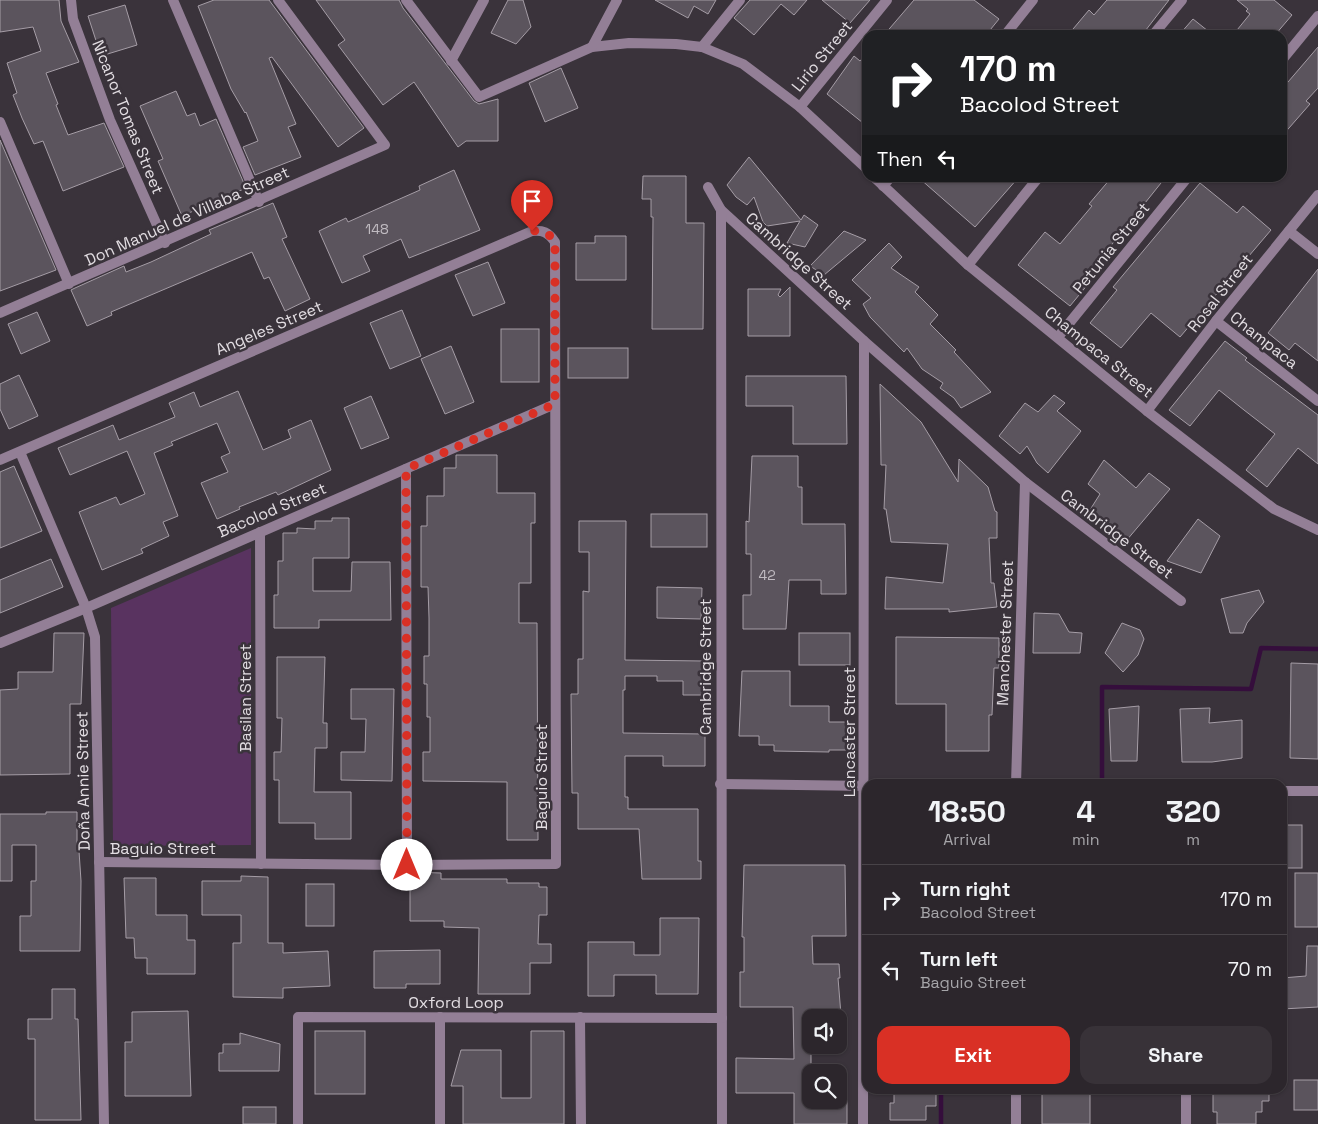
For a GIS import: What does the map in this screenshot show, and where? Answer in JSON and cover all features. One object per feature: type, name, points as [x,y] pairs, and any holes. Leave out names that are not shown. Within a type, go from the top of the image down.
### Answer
[{"type":"street","name":"Nicanor Tomas Street","points":[[71,0],[73,19],[110,120],[165,243]]},
{"type":"street","points":[[173,0],[259,202]]},
{"type":"street","name":"Don Manuel de Villaba Street","points":[[0,313],[259,202],[385,145],[278,0]]},
{"type":"street","points":[[406,0],[479,97],[592,47],[629,43],[702,47],[743,64],[800,107],[862,164]]},
{"type":"street","points":[[451,61],[484,0]]},
{"type":"street","points":[[592,47],[617,0]]},
{"type":"street","points":[[702,47],[740,0]]},
{"type":"street","name":"Lirio Street","points":[[863,30],[887,0]]},
{"type":"street","points":[[1009,30],[1034,0]]},
{"type":"street","points":[[1157,30],[1182,0]]},
{"type":"street","points":[[1287,54],[1318,16]]},
{"type":"street","name":"Lirio Street","points":[[800,107],[862,31]]},
{"type":"street","points":[[0,122],[69,284]]},
{"type":"street","name":"Champaca Street","points":[[887,182],[968,265],[1147,411],[1274,508],[1318,530]]},
{"type":"street","points":[[968,265],[1035,182]]},
{"type":"street","name":"Petunia Street","points":[[1058,338],[1184,182]]},
{"type":"street","name":"Cambridge Street","points":[[708,187],[721,210],[864,341],[1025,482],[1181,601]]},
{"type":"street","name":"Rosal Street","points":[[1147,411],[1216,321],[1318,195]]},
{"type":"street","name":"Cambridge Street","points":[[721,210],[720,784],[722,1124]]},
{"type":"street","name":"Angeles Street","points":[[0,460],[532,231],[542,230],[550,235]]},
{"type":"street","points":[[1289,231],[1318,254]]},
{"type":"street","name":"Baguio Street","points":[[99,862],[407,865],[556,864],[556,251],[555,242],[550,235]]},
{"type":"street","name":"Champaca","points":[[1216,321],[1318,401]]},
{"type":"street","name":"Lancaster Street","points":[[864,341],[866,779]]},
{"type":"street","name":"Bacolod Street","points":[[0,643],[86,608],[555,404]]},
{"type":"street","name":"Doña Annie Street","points":[[20,452],[86,608],[95,637],[104,1124]]},
{"type":"street","points":[[406,469],[407,865]]},
{"type":"street","name":"Manchester Street","points":[[1016,779],[1025,482]]},
{"type":"street","name":"Basilan Street","points":[[260,532],[261,864]]},
{"type":"street","points":[[720,784],[862,786]]},
{"type":"street","points":[[1287,791],[1318,792]]},
{"type":"street","name":"Oxford Loop","points":[[298,1124],[298,1017],[722,1018]]},
{"type":"street","points":[[440,1018],[440,1124]]},
{"type":"street","points":[[580,1018],[581,1124]]},
{"type":"street","name":"Lancaster Street","points":[[863,1094],[863,1124]]},
{"type":"street","points":[[1016,1094],[1016,1124]]},
{"type":"street","points":[[1186,1094],[1186,1124]]},
{"type":"shaded area","points":[[251,548],[251,845],[113,846],[111,608]]},
{"type":"building","points":[[0,0],[59,0],[61,21],[79,62],[46,73],[58,104],[56,105],[68,135],[104,123],[124,167],[63,191],[43,141],[34,144],[22,118],[13,95],[17,93],[7,63],[41,51],[33,27],[0,32]]},
{"type":"building","points":[[214,0],[269,0],[364,128],[338,147],[272,57],[269,58],[296,124],[288,127],[301,157],[255,175],[243,147],[258,141],[246,112],[231,89],[198,6]]},
{"type":"building","points":[[316,0],[399,0],[403,8],[474,101],[479,104],[498,99],[498,141],[466,141],[458,147],[414,82],[383,105],[338,45],[345,40]]},
{"type":"building","points":[[508,0],[523,0],[531,27],[516,44],[491,33]]},
{"type":"building","points":[[655,0],[716,0],[708,14],[694,6],[688,18]]},
{"type":"building","points":[[750,0],[807,0],[794,15],[781,4],[754,35],[734,18]]},
{"type":"building","points":[[822,0],[870,0],[850,23]]},
{"type":"building","points":[[914,0],[974,0],[999,19],[990,30],[888,30]]},
{"type":"building","points":[[1107,0],[1169,0],[1146,30],[1072,30],[1089,10],[1094,15]]},
{"type":"building","points":[[1237,0],[1274,0],[1292,15],[1279,30],[1237,30],[1250,14],[1246,11],[1248,9]]},
{"type":"building","points":[[125,5],[137,45],[101,56],[88,16]]},
{"type":"building","points":[[1193,19],[1207,30],[1183,30]]},
{"type":"building","points":[[1318,47],[1318,88],[1306,101],[1310,104],[1287,130],[1287,83]]},
{"type":"building","points":[[854,56],[860,61],[862,59],[862,122],[827,94]]},
{"type":"building","points":[[561,68],[578,108],[545,122],[529,83]]},
{"type":"building","points":[[176,91],[187,116],[195,113],[200,126],[216,119],[246,188],[182,216],[158,161],[163,159],[140,106]]},
{"type":"building","points":[[0,140],[56,270],[0,291]]},
{"type":"building","points":[[749,157],[801,220],[804,215],[818,225],[805,247],[787,243],[800,221],[767,226],[763,222],[754,197],[747,205],[736,197],[727,185]]},
{"type":"building","points":[[454,170],[480,230],[409,258],[401,239],[363,256],[370,271],[342,283],[319,231],[346,218],[348,222],[420,190],[419,186]]},
{"type":"building","points":[[643,176],[686,176],[686,223],[704,223],[703,329],[652,329],[653,217],[651,217],[651,199],[642,199]]},
{"type":"building","points":[[924,182],[1014,182],[975,227]]},
{"type":"building","points":[[1108,182],[1162,182],[1093,268],[1098,272],[1070,306],[1018,265],[1045,232],[1060,244],[1092,206],[1089,204]]},
{"type":"building","points":[[1200,183],[1237,213],[1243,206],[1271,230],[1180,337],[1151,313],[1121,348],[1090,323],[1117,290],[1113,287]]},
{"type":"building","points":[[273,203],[287,237],[282,239],[310,299],[285,311],[269,277],[264,279],[252,252],[111,312],[112,315],[87,326],[71,290],[124,266],[126,272],[151,262],[211,234],[209,230]]},
{"type":"building","points":[[844,231],[866,240],[824,275],[810,266]]},
{"type":"building","points":[[595,236],[626,236],[626,280],[576,280],[576,243],[595,243]]},
{"type":"building","points":[[889,243],[902,257],[891,268],[919,287],[915,292],[938,315],[930,324],[956,350],[954,352],[991,392],[961,408],[954,398],[940,388],[943,383],[922,369],[907,348],[904,352],[870,317],[863,304],[871,298],[852,280]]},
{"type":"building","points":[[488,262],[505,303],[473,316],[455,275]]},
{"type":"building","points":[[1318,269],[1318,361],[1295,343],[1289,350],[1268,333]]},
{"type":"building","points":[[790,287],[790,336],[748,336],[748,289],[781,289],[778,295],[780,297]]},
{"type":"building","points":[[402,310],[421,356],[390,369],[370,323]]},
{"type":"building","points":[[37,312],[50,341],[21,354],[8,324]]},
{"type":"building","points":[[501,329],[539,329],[539,382],[501,382]]},
{"type":"building","points":[[1225,341],[1247,358],[1245,360],[1318,415],[1318,464],[1298,448],[1267,487],[1246,470],[1275,434],[1219,390],[1190,426],[1169,410]]},
{"type":"building","points":[[451,346],[474,402],[445,414],[421,359]]},
{"type":"building","points":[[568,348],[628,348],[628,378],[568,378]]},
{"type":"building","points":[[19,375],[38,416],[9,429],[0,409],[0,384]]},
{"type":"building","points":[[746,376],[846,376],[847,444],[793,444],[793,406],[746,406]]},
{"type":"building","points":[[880,384],[921,422],[958,482],[959,459],[988,487],[995,511],[997,512],[997,538],[989,538],[991,583],[994,583],[997,607],[949,612],[949,609],[885,609],[886,577],[943,583],[948,544],[891,542],[886,509],[884,509],[886,465],[881,465]]},
{"type":"building","points":[[238,391],[263,450],[291,438],[288,430],[311,420],[331,470],[278,495],[276,492],[239,507],[240,509],[217,519],[201,483],[228,472],[221,457],[230,453],[217,423],[171,442],[173,445],[154,453],[178,516],[163,522],[169,536],[141,549],[143,553],[102,570],[79,512],[116,497],[120,505],[145,494],[127,451],[70,475],[58,448],[113,425],[119,440],[175,417],[169,403],[194,392],[200,407]]},
{"type":"building","points":[[1054,395],[1065,403],[1057,411],[1081,431],[1048,473],[1037,463],[1027,446],[1020,454],[999,436],[1025,403],[1038,412]]},
{"type":"building","points":[[371,396],[389,438],[361,449],[344,408]]},
{"type":"building","points":[[456,455],[497,455],[497,493],[535,493],[535,523],[531,523],[531,583],[519,583],[519,623],[537,623],[538,840],[507,840],[507,782],[423,781],[423,752],[430,752],[430,717],[427,717],[427,684],[424,684],[424,656],[429,656],[429,618],[428,587],[421,587],[421,526],[427,526],[427,496],[444,496],[444,468],[456,468]]},
{"type":"building","points":[[752,456],[798,456],[798,487],[802,487],[802,524],[845,524],[846,594],[821,594],[821,580],[789,580],[786,629],[743,629],[743,595],[751,595],[751,554],[746,554],[746,521],[749,522]]},
{"type":"building","points":[[1104,460],[1136,488],[1149,473],[1170,489],[1126,541],[1088,513],[1100,494],[1088,484]]},
{"type":"building","points":[[14,466],[42,531],[0,548],[0,472]]},
{"type":"building","points":[[651,514],[707,514],[707,547],[651,547]]},
{"type":"building","points":[[332,518],[349,518],[349,558],[313,558],[313,591],[351,591],[352,562],[390,562],[391,620],[319,620],[319,628],[274,628],[274,595],[278,595],[278,561],[283,561],[283,533],[297,533],[297,528],[315,529],[315,521],[332,521]]},
{"type":"building","points":[[1198,519],[1220,536],[1201,573],[1167,561]]},
{"type":"building","points":[[579,521],[626,521],[625,660],[704,661],[704,695],[683,695],[683,681],[657,681],[657,676],[625,676],[625,690],[623,690],[623,733],[705,734],[705,766],[663,766],[663,756],[625,756],[625,797],[628,797],[628,809],[698,809],[698,861],[701,861],[701,879],[642,879],[639,829],[578,829],[578,793],[572,793],[571,694],[578,694],[578,659],[583,659],[583,591],[589,592],[589,552],[579,552]]},
{"type":"building","points":[[51,559],[63,587],[0,613],[0,580]]},
{"type":"building","points":[[657,587],[702,588],[701,619],[657,618]]},
{"type":"building","points":[[1259,590],[1264,602],[1247,623],[1243,633],[1230,633],[1221,599]]},
{"type":"building","points":[[1034,613],[1059,614],[1069,632],[1082,633],[1080,653],[1033,653]]},
{"type":"building","points":[[1122,623],[1140,630],[1144,639],[1138,655],[1123,672],[1105,653]]},
{"type":"building","points":[[54,633],[84,633],[81,704],[70,704],[70,774],[0,775],[0,690],[18,689],[18,672],[53,672]]},
{"type":"building","points":[[799,633],[850,633],[850,665],[799,665]]},
{"type":"building","points":[[896,637],[999,638],[999,668],[994,668],[992,715],[989,715],[989,751],[946,751],[946,704],[896,704]]},
{"type":"building","points":[[277,657],[325,657],[323,723],[327,723],[327,748],[315,748],[314,792],[351,792],[351,839],[315,839],[315,823],[279,823],[279,780],[274,780],[274,752],[281,752],[282,718],[277,718]]},
{"type":"building","points":[[1291,663],[1318,664],[1318,759],[1290,758]]},
{"type":"building","points":[[742,671],[790,671],[790,706],[829,706],[829,722],[850,722],[850,750],[829,750],[829,752],[774,751],[774,745],[759,745],[759,736],[739,736]]},
{"type":"building","points":[[351,689],[394,689],[392,781],[341,780],[341,752],[365,752],[366,719],[351,719]]},
{"type":"building","points":[[1139,706],[1137,761],[1111,761],[1109,709]]},
{"type":"building","points":[[1210,708],[1209,723],[1242,720],[1242,758],[1212,762],[1182,762],[1180,709]]},
{"type":"building","points":[[46,812],[77,812],[77,851],[79,851],[81,881],[80,951],[20,951],[20,916],[31,916],[31,881],[36,881],[36,845],[12,845],[12,881],[0,881],[0,814],[46,814]]},
{"type":"building","points":[[1287,825],[1302,825],[1302,868],[1287,868]]},
{"type":"building","points":[[744,865],[845,865],[846,936],[812,936],[813,964],[839,964],[841,1009],[802,1009],[802,1054],[811,1054],[811,1064],[802,1064],[802,1109],[847,1109],[847,1124],[794,1124],[794,1093],[736,1093],[736,1058],[794,1059],[793,1007],[740,1007],[740,972],[744,972],[744,937],[742,937]]},
{"type":"building","points":[[410,872],[441,873],[441,879],[507,879],[507,883],[539,883],[539,887],[547,887],[547,915],[539,915],[538,944],[551,944],[551,963],[530,963],[530,994],[478,994],[479,928],[444,927],[444,921],[410,921]]},
{"type":"building","points":[[1295,873],[1318,873],[1318,927],[1295,927]]},
{"type":"building","points":[[241,876],[268,877],[268,943],[283,943],[283,953],[328,951],[330,986],[283,988],[283,998],[233,997],[233,943],[241,943],[241,915],[202,915],[202,881],[241,881]]},
{"type":"building","points":[[124,878],[156,878],[156,915],[187,915],[187,940],[195,940],[195,974],[147,974],[147,958],[135,958],[134,938],[126,938]]},
{"type":"building","points":[[306,884],[334,884],[334,926],[306,926]]},
{"type":"building","points":[[660,918],[699,918],[698,994],[656,994],[656,975],[614,975],[614,996],[588,996],[588,942],[634,942],[634,955],[660,955]]},
{"type":"building","points":[[1307,946],[1318,946],[1318,1007],[1287,1009],[1287,978],[1306,976]]},
{"type":"building","points":[[440,950],[440,984],[406,984],[406,988],[374,988],[374,951]]},
{"type":"building","points":[[52,989],[75,989],[75,1019],[78,1019],[81,1120],[35,1120],[35,1039],[28,1039],[28,1019],[52,1019]]},
{"type":"building","points":[[188,1011],[191,1096],[125,1096],[125,1042],[132,1042],[132,1012]]},
{"type":"building","points":[[315,1031],[365,1031],[365,1094],[315,1094]]},
{"type":"building","points":[[531,1031],[564,1031],[564,1124],[463,1124],[463,1086],[451,1086],[461,1050],[501,1050],[501,1098],[531,1098]]},
{"type":"building","points":[[240,1033],[280,1044],[279,1071],[219,1071],[219,1053],[223,1053],[223,1044],[240,1044]]},
{"type":"building","points":[[1294,1080],[1318,1080],[1318,1110],[1294,1110]]},
{"type":"building","points":[[894,1094],[936,1094],[936,1106],[926,1106],[926,1120],[890,1120],[890,1103],[894,1103]]},
{"type":"building","points":[[1042,1094],[1090,1094],[1090,1124],[1042,1124]]},
{"type":"building","points":[[1213,1094],[1269,1094],[1269,1101],[1262,1101],[1262,1112],[1256,1112],[1256,1124],[1217,1124],[1217,1112],[1213,1112]]},
{"type":"building","points":[[243,1107],[276,1107],[276,1124],[243,1124]]},
{"type":"waterway","points":[[1102,779],[1102,687],[1251,689],[1261,648],[1318,649]]},
{"type":"waterway","points":[[941,1094],[941,1124]]},
{"type":"route","points":[[407,865],[406,469],[555,404],[555,242],[550,235],[542,230],[532,231]]}]
